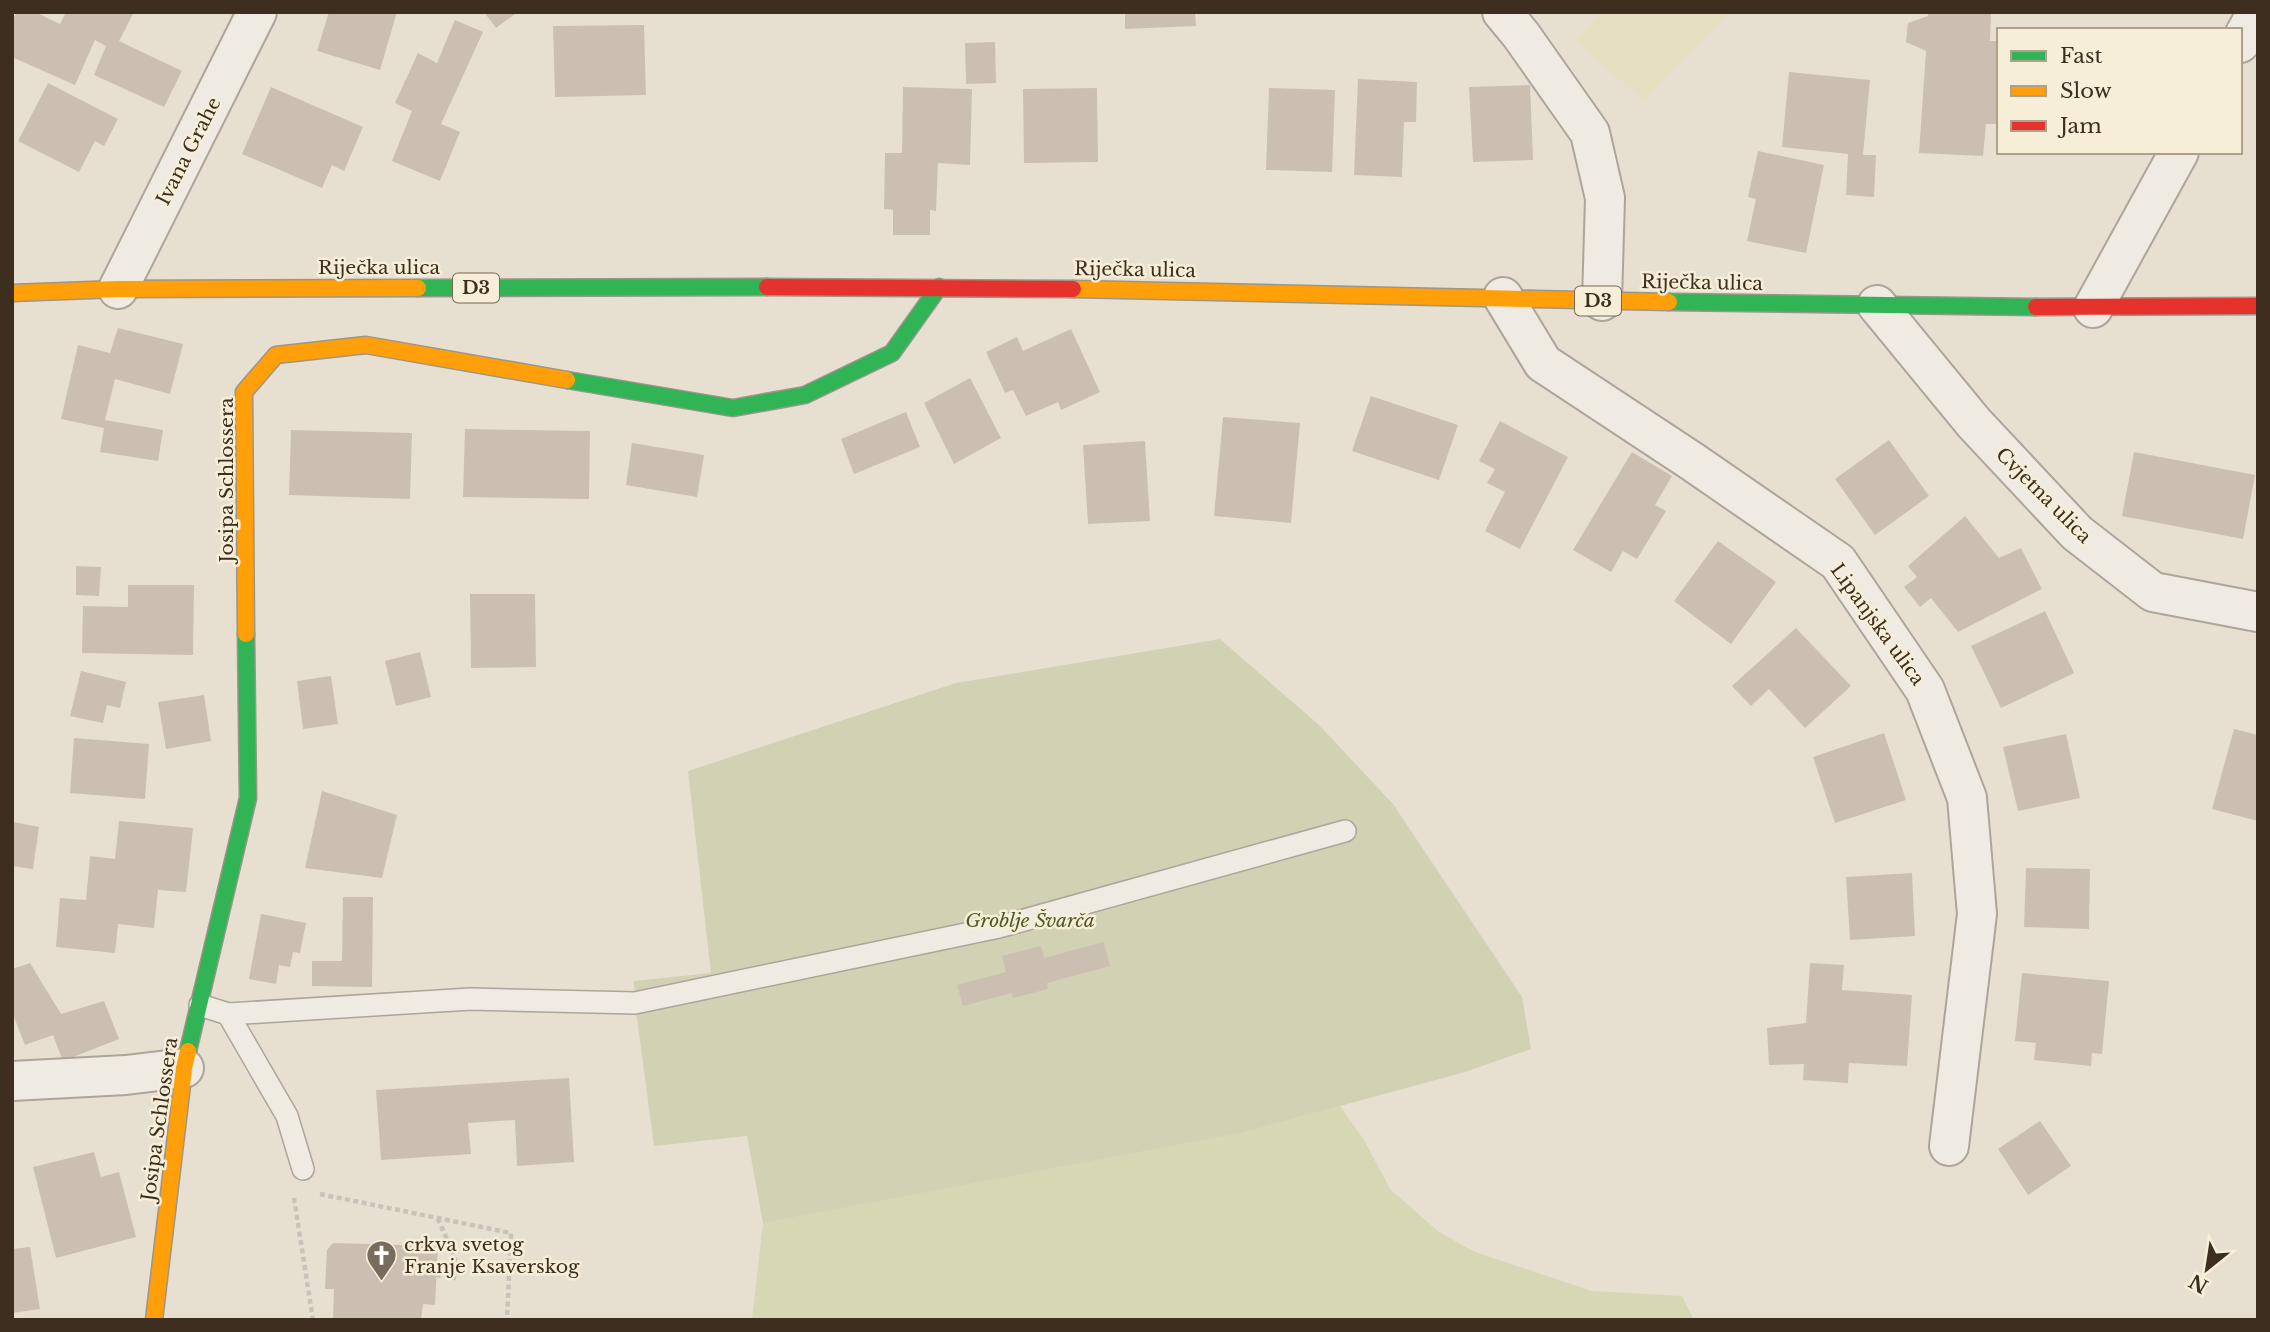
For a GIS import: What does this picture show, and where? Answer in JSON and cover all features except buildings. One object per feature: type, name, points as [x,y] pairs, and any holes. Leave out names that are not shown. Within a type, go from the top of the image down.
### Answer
[{"type":"main road","name":"Riječka ulica","points":[[12,293],[118,289],[939,286],[1602,301],[2093,308],[2258,306]]},
{"type":"main road","name":"Josipa Schlossera","points":[[153,1320],[184,1068],[248,798],[244,392],[276,355],[366,345],[733,408],[804,395],[892,353],[939,286]]},
{"type":"street","name":"Ivana Grahe","points":[[118,289],[257,12]]},
{"type":"street","points":[[1502,12],[1590,133],[1605,198],[1602,301]]},
{"type":"street","points":[[2242,39],[2257,12]]},
{"type":"street","points":[[2093,308],[2178,154]]},
{"type":"street","name":"Lipanjska ulica","points":[[1503,297],[1543,363],[1838,562],[1926,690],[1966,798],[1977,914],[1949,1146]]},
{"type":"street","name":"Cvjetna ulica","points":[[1878,305],[1974,423],[2077,533],[2153,592],[2258,612]]},
{"type":"street","points":[[12,1081],[126,1075],[184,1068]]},
{"type":"lane","points":[[200,1004],[228,1014],[471,999],[635,1003],[999,927],[1345,831]]},
{"type":"lane","points":[[228,1014],[287,1116],[303,1169]]},
{"type":"path","points":[[293,1194],[313,1320]]},
{"type":"path","points":[[318,1194],[512,1233],[507,1320]]},
{"type":"path","points":[[436,1275],[454,1278],[455,1257],[438,1218]]},
{"type":"shaded area","points":[[1601,12],[1729,12],[1644,101],[1575,40]]},
{"type":"green space","name":"Groblje Švarča","points":[[1220,639],[1319,725],[1393,804],[1522,997],[1531,1049],[1465,1072],[1241,1133],[763,1223],[747,1136],[654,1146],[634,981],[711,973],[688,771],[956,683]]},
{"type":"green space","points":[[1340,1106],[1364,1140],[1390,1189],[1439,1232],[1475,1252],[1592,1291],[1682,1296],[1694,1320],[752,1320],[763,1223],[1241,1133]]},
{"type":"traffic: fast","points":[[418,288],[767,287]]},
{"type":"traffic: fast","points":[[567,380],[733,408],[805,395],[892,353],[939,287]]},
{"type":"traffic: fast","points":[[1669,302],[2036,307]]},
{"type":"traffic: fast","points":[[188,1051],[248,798],[246,634]]},
{"type":"traffic: slow","points":[[12,293],[118,289],[418,288]]},
{"type":"traffic: slow","points":[[1073,289],[1669,302]]},
{"type":"traffic: slow","points":[[246,634],[244,392],[276,355],[366,345],[567,380]]},
{"type":"traffic: slow","points":[[154,1320],[188,1051]]},
{"type":"traffic: jam","points":[[767,287],[1073,289]]},
{"type":"traffic: jam","points":[[2036,307],[2258,306]]},
{"type":"place","name":"crkva svetog Franje Ksaverskog","points":[[381,1282]]}]
